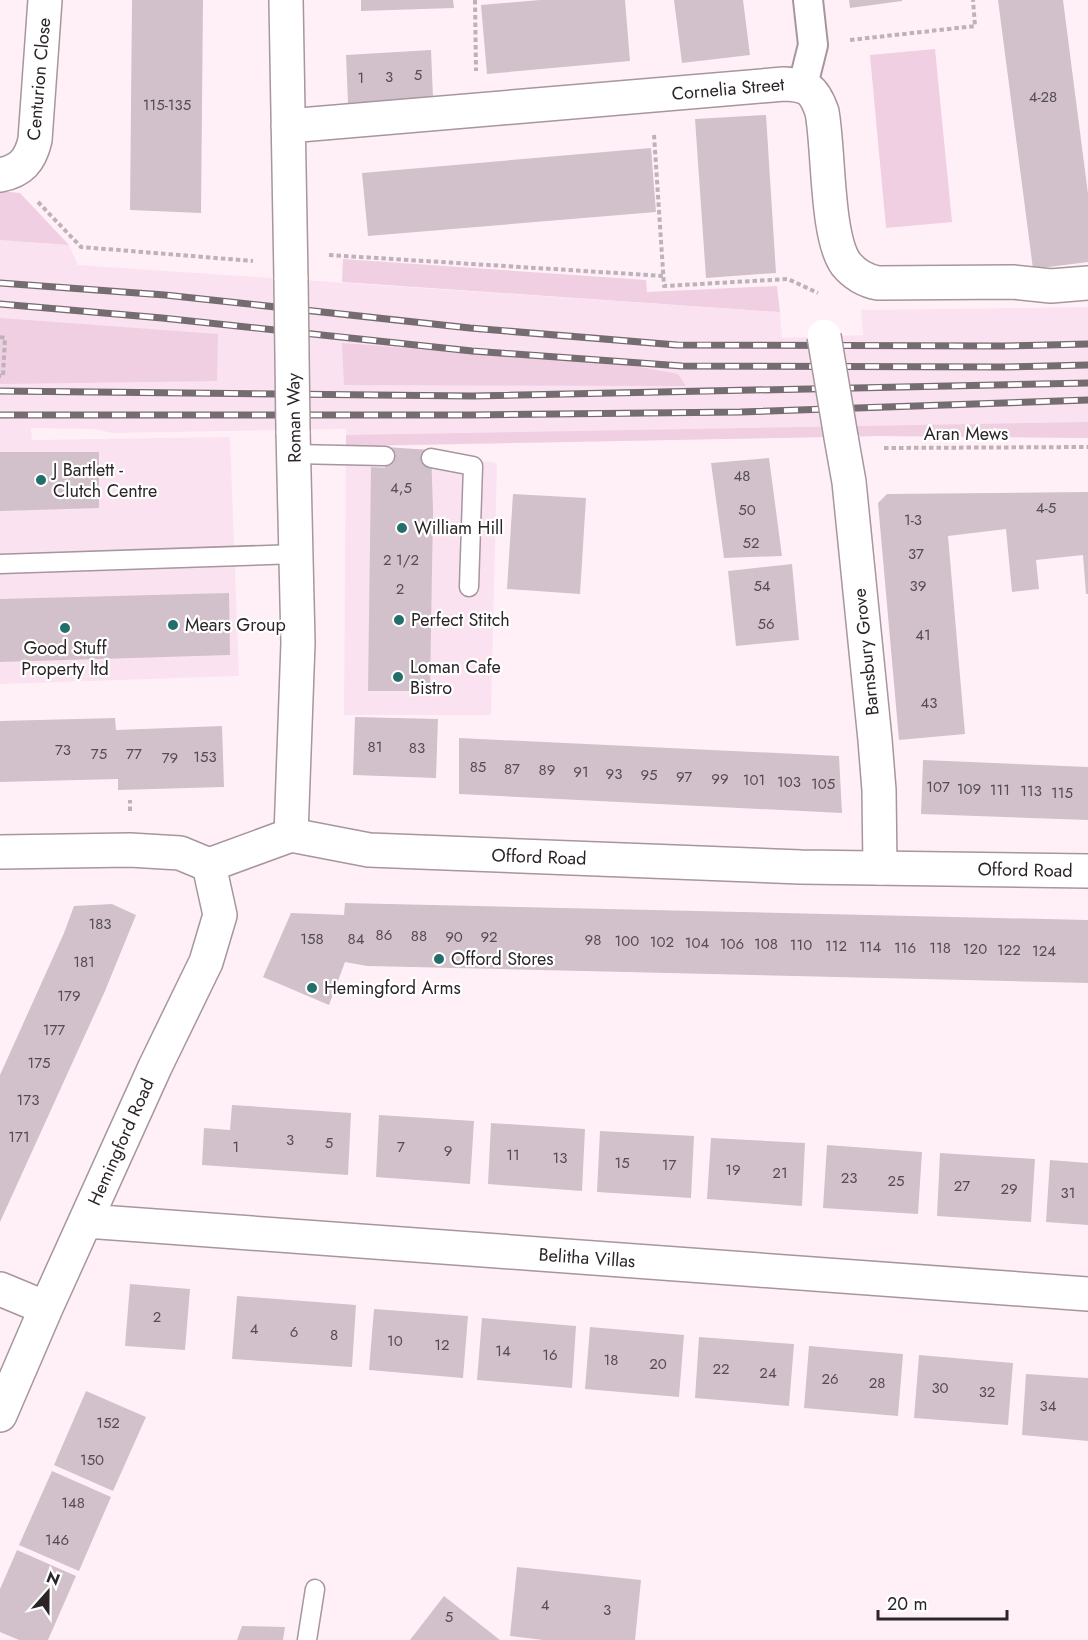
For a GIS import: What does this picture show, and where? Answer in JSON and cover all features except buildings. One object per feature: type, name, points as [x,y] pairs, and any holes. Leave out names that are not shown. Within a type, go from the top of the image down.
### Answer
[{"type":"street","name":"Centurion Close","points":[[6,174],[20,168],[27,161],[32,153],[35,140],[45,0]]},
{"type":"street","name":"Roman Way","points":[[286,0],[298,689],[291,835]]},
{"type":"street","points":[[803,85],[813,45],[808,0]]},
{"type":"street","name":"Cornelia Street","points":[[288,126],[784,84],[803,85],[813,93],[822,112],[836,244],[846,264],[861,277],[878,283],[1013,282],[1051,286],[1088,283]]},
{"type":"street","name":"Barnsbury Grove","points":[[824,336],[842,442],[875,740],[879,790],[880,868]]},
{"type":"street","points":[[0,852],[130,850],[180,853],[209,865],[291,835]]},
{"type":"street","name":"Offord Road","points":[[291,835],[369,850],[801,867],[1088,871]]},
{"type":"street","name":"Hemingford Road","points":[[0,1416],[155,1067],[206,962],[219,915],[209,865]]},
{"type":"street","name":"Belitha Villas","points":[[86,1221],[1088,1294]]},
{"type":"street","points":[[0,1289],[46,1308]]},
{"type":"lane","points":[[294,442],[385,456]]},
{"type":"lane","points":[[431,458],[473,466],[470,587]]},
{"type":"lane","points":[[0,564],[297,554]]},
{"type":"lane","points":[[306,1640],[315,1589]]},
{"type":"path","points":[[475,0],[476,111]]},
{"type":"path","points":[[813,45],[975,26],[973,0]]},
{"type":"path","points":[[651,96],[664,286],[788,279],[819,294]]},
{"type":"path","points":[[6,174],[81,247],[250,261],[291,269],[343,255],[664,276]]},
{"type":"path","points":[[0,338],[5,338],[3,376],[0,376]]},
{"type":"path","name":"Aran Mews","points":[[842,442],[1088,447]]},
{"type":"shaded area","points":[[935,49],[952,222],[886,228],[870,55]]},
{"type":"shaded area","points":[[0,191],[20,193],[69,245],[0,240]]},
{"type":"shaded area","points":[[0,240],[69,245],[78,265],[780,312],[782,338],[863,335],[861,310],[1088,307],[1088,438],[879,436],[372,446],[497,463],[491,715],[344,715],[346,429],[113,433],[93,429],[31,428],[32,440],[230,437],[239,676],[0,684]]},
{"type":"shaded area","points":[[343,259],[646,280],[647,292],[777,286],[780,312],[342,282]]},
{"type":"shaded area","points":[[0,318],[218,334],[217,381],[0,384]]},
{"type":"shaded area","points":[[342,343],[634,366],[678,374],[686,386],[344,385]]},
{"type":"shaded area","points":[[1088,422],[1088,438],[879,436],[346,446],[346,435]]},
{"type":"railway","points":[[0,283],[165,295],[470,328],[677,345],[1088,344]]},
{"type":"railway","points":[[0,304],[162,318],[472,351],[682,366],[1088,365]]},
{"type":"railway","points":[[0,391],[473,396],[1088,383]]},
{"type":"railway","points":[[0,415],[471,415],[740,412],[1088,400]]},
{"type":"place","name":"J Bartlett - Clutch Centre","points":[[41,480]]},
{"type":"place","name":"William Hill","points":[[402,528]]},
{"type":"place","name":"Perfect Stitch","points":[[399,620]]},
{"type":"place","name":"Mears Group","points":[[173,625]]},
{"type":"place","name":"Good Stuff Property ltd","points":[[65,628]]},
{"type":"place","name":"Loman Cafe Bistro","points":[[398,677]]},
{"type":"place","name":"Offord Stores","points":[[439,959]]},
{"type":"place","name":"Hemingford Arms","points":[[312,988]]}]
